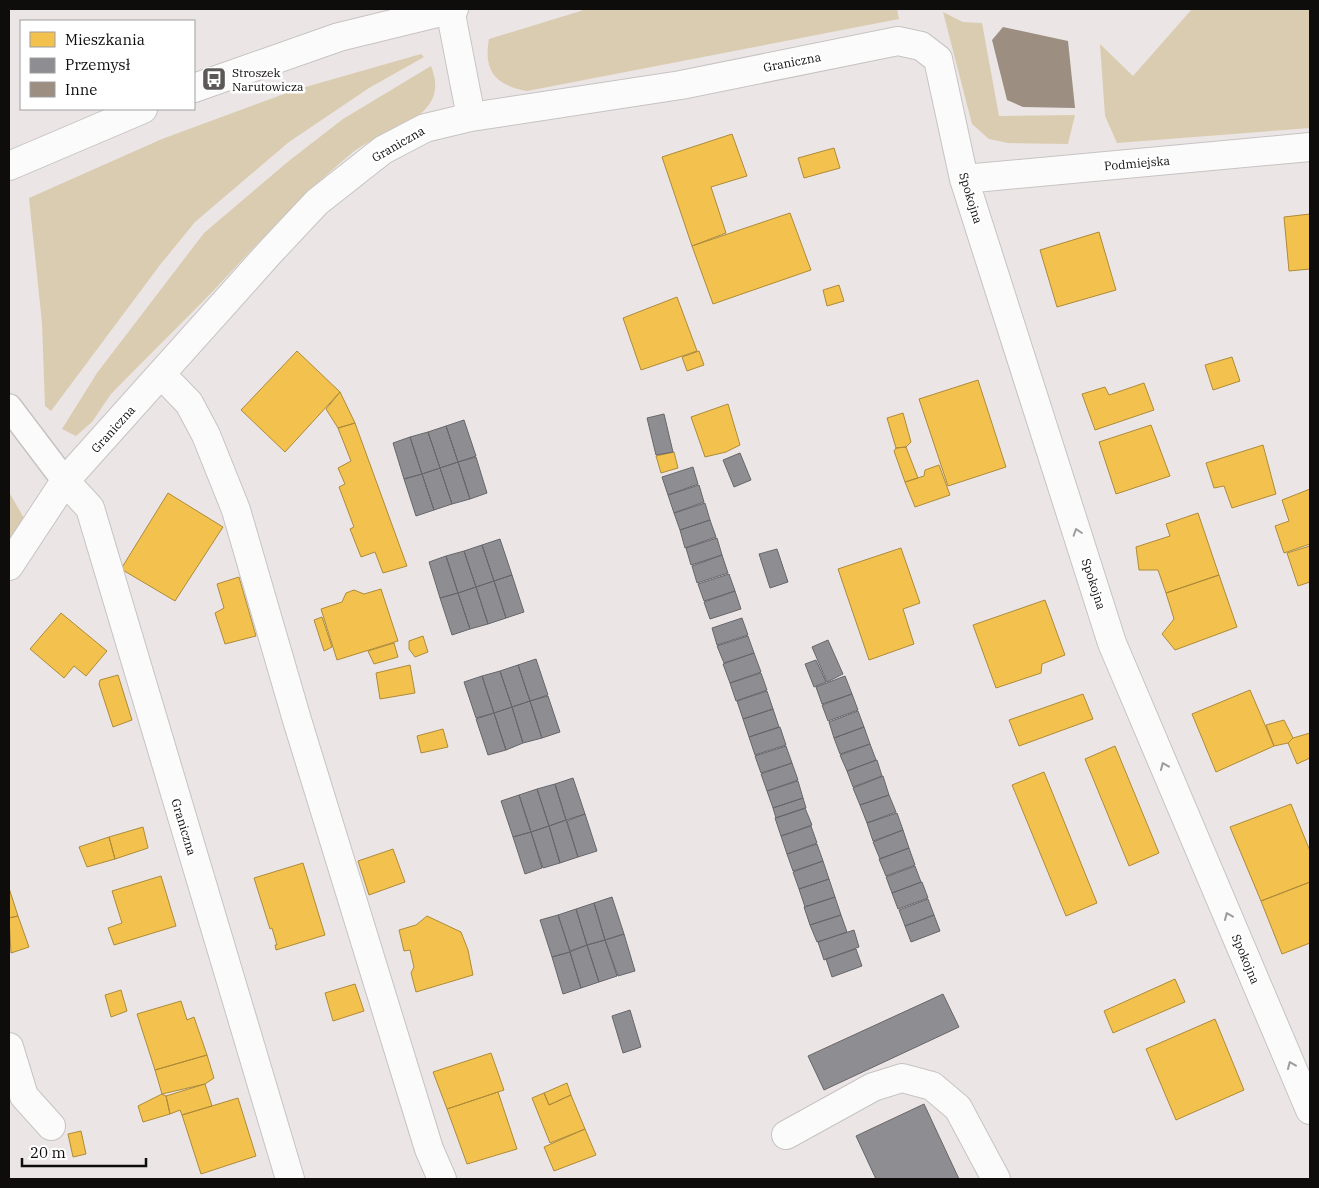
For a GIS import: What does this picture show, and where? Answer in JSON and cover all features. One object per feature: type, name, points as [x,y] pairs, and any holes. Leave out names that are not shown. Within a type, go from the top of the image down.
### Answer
[{"type":"street","points":[[195,88],[339,37],[451,9],[471,117]]},
{"type":"street","name":"Graniczna","points":[[9,566],[65,481],[318,202],[383,150],[425,128],[471,117],[673,86],[898,41],[921,46]]},
{"type":"street","name":"Spokojna","points":[[921,46],[938,59],[964,179],[1112,643],[1310,1110]]},
{"type":"street","points":[[9,166],[142,110]]},
{"type":"street","name":"Podmiejska","points":[[964,179],[1310,147]]},
{"type":"street","points":[[162,375],[189,402],[206,435],[236,510],[300,730],[429,1149],[442,1179]]},
{"type":"street","name":"Graniczna","points":[[65,481],[90,508],[290,1179]]},
{"type":"street","points":[[9,1047],[24,1096],[51,1126]]},
{"type":"street","points":[[786,1135],[873,1087],[902,1078],[932,1086],[958,1108],[996,1179]]},
{"type":"lane","points":[[9,408],[65,481]]},
{"type":"shaded area","points":[[587,9],[897,9],[899,19],[527,91],[507,85],[494,75],[488,60],[489,39]]},
{"type":"shaded area","points":[[1192,9],[1310,9],[1310,128],[1117,143],[1105,116],[1100,44],[1133,76]]},
{"type":"shaded area","points":[[943,12],[963,22],[982,23],[999,116],[1075,115],[1068,144],[1008,143],[989,139],[972,124]]},
{"type":"shaded area","points":[[421,54],[424,57],[369,88],[289,142],[195,222],[160,265],[51,411],[45,406],[42,323],[29,198],[162,139],[295,90]]},
{"type":"shaded area","points":[[431,66],[435,84],[432,99],[424,110],[412,120],[365,144],[352,153],[281,219],[111,394],[92,422],[76,436],[62,429],[97,373],[204,233],[290,160],[343,119]]},
{"type":"shaded area","points":[[9,492],[25,520],[9,544]]},
{"type":"building: Mieszkania","points":[[732,134],[747,176],[711,187],[726,233],[692,246],[662,157]]},
{"type":"building: Mieszkania","points":[[834,148],[840,168],[804,178],[798,158]]},
{"type":"building: Mieszkania","points":[[790,213],[811,270],[713,304],[692,246]]},
{"type":"building: Mieszkania","points":[[1310,214],[1310,269],[1289,271],[1284,217]]},
{"type":"building: Mieszkania","points":[[1099,232],[1116,290],[1057,307],[1040,250]]},
{"type":"building: Mieszkania","points":[[839,285],[844,301],[827,306],[823,290]]},
{"type":"building: Mieszkania","points":[[677,297],[697,351],[641,370],[623,318]]},
{"type":"building: Mieszkania","points":[[297,351],[340,392],[285,452],[241,410]]},
{"type":"building: Mieszkania","points":[[699,351],[704,365],[687,371],[682,357]]},
{"type":"building: Mieszkania","points":[[1232,357],[1240,381],[1213,390],[1205,365]]},
{"type":"building: Mieszkania","points":[[978,380],[1006,467],[948,486],[919,399]]},
{"type":"building: Mieszkania","points":[[1144,383],[1154,410],[1095,430],[1082,394],[1105,387],[1109,395]]},
{"type":"building: Mieszkania","points":[[340,392],[355,423],[338,428],[326,409]]},
{"type":"building: Mieszkania","points":[[728,404],[740,445],[726,452],[705,457],[691,417]]},
{"type":"building: Mieszkania","points":[[903,413],[911,442],[906,447],[896,448],[887,418]]},
{"type":"building: Mieszkania","points":[[355,423],[407,566],[383,573],[375,552],[361,557],[350,529],[354,527],[339,487],[345,484],[338,468],[351,461],[338,428]]},
{"type":"building: Mieszkania","points":[[1151,425],[1170,476],[1116,494],[1099,442]]},
{"type":"building: Mieszkania","points":[[1263,445],[1276,494],[1232,508],[1224,486],[1214,488],[1206,463]]},
{"type":"building: Mieszkania","points":[[906,447],[918,478],[905,482],[894,451],[896,448]]},
{"type":"building: Mieszkania","points":[[674,452],[678,468],[661,473],[656,456]]},
{"type":"building: Mieszkania","points":[[939,465],[950,495],[915,507],[905,482],[924,476],[925,470]]},
{"type":"building: Mieszkania","points":[[1310,489],[1310,544],[1284,553],[1275,526],[1289,521],[1282,500]]},
{"type":"building: Mieszkania","points":[[168,493],[223,527],[175,601],[121,569]]},
{"type":"building: Mieszkania","points":[[1198,513],[1219,575],[1166,593],[1158,570],[1139,570],[1136,547],[1170,536],[1166,524]]},
{"type":"building: Mieszkania","points":[[1310,546],[1310,582],[1298,586],[1287,553]]},
{"type":"building: Mieszkania","points":[[901,548],[920,603],[903,609],[914,644],[869,660],[838,569]]},
{"type":"building: Mieszkania","points":[[1219,575],[1237,627],[1175,650],[1162,634],[1174,619],[1166,593]]},
{"type":"building: Mieszkania","points":[[239,577],[256,636],[225,644],[215,613],[224,608],[217,584]]},
{"type":"building: Mieszkania","points":[[381,589],[398,641],[337,660],[321,609],[342,602],[346,593],[354,590],[364,594]]},
{"type":"building: Mieszkania","points":[[1045,600],[1065,655],[1042,664],[1041,673],[996,688],[973,625]]},
{"type":"building: Mieszkania","points":[[61,613],[107,651],[86,676],[74,666],[64,678],[30,649]]},
{"type":"building: Mieszkania","points":[[322,617],[332,647],[324,651],[314,620]]},
{"type":"building: Mieszkania","points":[[423,636],[428,652],[415,657],[409,649],[409,641]]},
{"type":"building: Mieszkania","points":[[394,643],[398,657],[374,664],[368,651]]},
{"type":"building: Mieszkania","points":[[410,665],[415,693],[380,699],[376,673]]},
{"type":"building: Mieszkania","points":[[118,675],[132,720],[113,727],[99,684],[100,680]]},
{"type":"building: Mieszkania","points":[[1250,690],[1274,746],[1216,772],[1192,714]]},
{"type":"building: Mieszkania","points":[[1083,694],[1093,719],[1019,746],[1009,720]]},
{"type":"building: Mieszkania","points":[[1284,720],[1293,738],[1288,743],[1274,746],[1266,725]]},
{"type":"building: Mieszkania","points":[[443,729],[448,747],[421,753],[417,736]]},
{"type":"building: Mieszkania","points":[[1310,733],[1310,758],[1297,764],[1288,743],[1293,738]]},
{"type":"building: Mieszkania","points":[[1115,746],[1159,853],[1129,866],[1085,759]]},
{"type":"building: Mieszkania","points":[[1044,772],[1097,903],[1066,916],[1012,785]]},
{"type":"building: Mieszkania","points":[[1291,804],[1310,851],[1310,882],[1261,901],[1230,827]]},
{"type":"building: Mieszkania","points":[[143,827],[148,848],[115,859],[109,837]]},
{"type":"building: Mieszkania","points":[[109,837],[115,859],[87,867],[79,847]]},
{"type":"building: Mieszkania","points":[[393,849],[405,882],[369,895],[358,861]]},
{"type":"building: Mieszkania","points":[[303,863],[325,935],[276,950],[275,945],[277,945],[272,928],[270,929],[254,878]]},
{"type":"building: Mieszkania","points":[[161,876],[176,926],[114,945],[108,928],[122,923],[112,891]]},
{"type":"building: Mieszkania","points":[[1310,882],[1310,943],[1282,954],[1261,901]]},
{"type":"building: Mieszkania","points":[[9,888],[18,916],[9,918]]},
{"type":"building: Mieszkania","points":[[18,916],[29,947],[11,953],[9,918]]},
{"type":"building: Mieszkania","points":[[427,916],[461,932],[468,950],[473,975],[416,992],[411,973],[414,967],[410,950],[404,951],[399,930],[416,925]]},
{"type":"building: Mieszkania","points":[[1175,979],[1185,1002],[1113,1033],[1104,1011]]},
{"type":"building: Mieszkania","points":[[355,984],[364,1011],[333,1021],[325,993]]},
{"type":"building: Mieszkania","points":[[121,990],[127,1011],[111,1017],[105,995]]},
{"type":"building: Mieszkania","points":[[181,1001],[187,1020],[194,1017],[207,1055],[155,1070],[137,1014]]},
{"type":"building: Mieszkania","points":[[1215,1019],[1244,1090],[1176,1120],[1146,1049]]},
{"type":"building: Mieszkania","points":[[491,1053],[504,1090],[447,1109],[433,1072]]},
{"type":"building: Mieszkania","points":[[207,1055],[214,1078],[205,1084],[162,1094],[155,1070]]},
{"type":"building: Mieszkania","points":[[567,1083],[571,1095],[549,1105],[544,1093]]},
{"type":"building: Mieszkania","points":[[205,1084],[212,1106],[182,1115],[180,1110],[170,1114],[166,1096]]},
{"type":"building: Mieszkania","points":[[498,1092],[517,1149],[467,1164],[447,1109]]},
{"type":"building: Mieszkania","points":[[544,1093],[549,1105],[571,1095],[585,1129],[550,1143],[532,1098]]},
{"type":"building: Mieszkania","points":[[162,1094],[166,1096],[170,1114],[143,1122],[138,1106]]},
{"type":"building: Mieszkania","points":[[238,1098],[256,1156],[201,1174],[182,1115]]},
{"type":"building: Mieszkania","points":[[585,1129],[596,1155],[554,1171],[544,1147]]},
{"type":"building: Mieszkania","points":[[81,1131],[86,1154],[73,1157],[68,1134]]},
{"type":"building: Przemysł","points":[[664,414],[673,452],[656,455],[647,418]]},
{"type":"building: Przemysł","points":[[464,420],[476,456],[458,462],[446,426]]},
{"type":"building: Przemysł","points":[[446,426],[458,462],[440,468],[428,432]]},
{"type":"building: Przemysł","points":[[428,432],[440,468],[422,474],[410,437]]},
{"type":"building: Przemysł","points":[[410,437],[422,474],[404,479],[393,443]]},
{"type":"building: Przemysł","points":[[740,453],[751,480],[734,487],[723,460]]},
{"type":"building: Przemysł","points":[[476,457],[487,493],[470,499],[458,462]]},
{"type":"building: Przemysł","points":[[458,462],[470,499],[452,504],[440,468]]},
{"type":"building: Przemysł","points":[[693,467],[698,484],[668,495],[662,477]]},
{"type":"building: Przemysł","points":[[440,468],[452,504],[434,510],[422,474]]},
{"type":"building: Przemysł","points":[[422,474],[434,510],[416,516],[404,479]]},
{"type":"building: Przemysł","points":[[699,485],[704,502],[674,513],[668,495]]},
{"type":"building: Przemysł","points":[[705,503],[710,520],[680,530],[674,513]]},
{"type":"building: Przemysł","points":[[710,520],[716,537],[685,548],[680,530]]},
{"type":"building: Przemysł","points":[[717,538],[722,555],[691,565],[686,548]]},
{"type":"building: Przemysł","points":[[500,539],[512,575],[494,581],[482,545]]},
{"type":"building: Przemysł","points":[[482,545],[494,581],[476,587],[464,551]]},
{"type":"building: Przemysł","points":[[777,549],[788,582],[770,588],[759,554]]},
{"type":"building: Przemysł","points":[[464,551],[476,587],[458,593],[446,556]]},
{"type":"building: Przemysł","points":[[722,555],[728,573],[697,583],[692,566]]},
{"type":"building: Przemysł","points":[[446,556],[458,593],[440,598],[429,562]]},
{"type":"building: Przemysł","points":[[729,574],[735,591],[704,601],[698,584]]},
{"type":"building: Przemysł","points":[[512,575],[524,612],[506,618],[494,581]]},
{"type":"building: Przemysł","points":[[494,581],[506,618],[488,624],[476,587]]},
{"type":"building: Przemysł","points":[[476,587],[488,624],[470,629],[458,593]]},
{"type":"building: Przemysł","points":[[735,591],[741,609],[710,619],[704,602]]},
{"type":"building: Przemysł","points":[[458,593],[470,629],[452,635],[440,598]]},
{"type":"building: Przemysł","points":[[742,618],[748,635],[717,645],[712,628]]},
{"type":"building: Przemysł","points":[[748,636],[754,653],[724,663],[717,646]]},
{"type":"building: Przemysł","points":[[828,640],[843,674],[827,682],[812,647]]},
{"type":"building: Przemysł","points":[[754,653],[761,672],[730,683],[723,664]]},
{"type":"building: Przemysł","points":[[536,659],[548,695],[530,701],[518,665]]},
{"type":"building: Przemysł","points":[[816,660],[826,682],[814,687],[805,664]]},
{"type":"building: Przemysł","points":[[518,665],[530,701],[512,707],[500,671]]},
{"type":"building: Przemysł","points":[[500,671],[512,707],[494,713],[482,676]]},
{"type":"building: Przemysł","points":[[761,673],[767,690],[736,701],[730,683]]},
{"type":"building: Przemysł","points":[[482,676],[494,713],[476,718],[464,682]]},
{"type":"building: Przemysł","points":[[845,676],[852,694],[822,704],[816,687]]},
{"type":"building: Przemysł","points":[[767,691],[773,709],[743,719],[737,701]]},
{"type":"building: Przemysł","points":[[852,694],[858,710],[828,721],[822,705]]},
{"type":"building: Przemysł","points":[[548,696],[560,732],[542,738],[530,701]]},
{"type":"building: Przemysł","points":[[530,701],[542,738],[523,743],[512,707]]},
{"type":"building: Przemysł","points":[[512,707],[523,743],[506,750],[494,713]]},
{"type":"building: Przemysł","points":[[773,709],[779,727],[749,737],[743,719]]},
{"type":"building: Przemysł","points":[[858,711],[864,727],[834,738],[829,722]]},
{"type":"building: Przemysł","points":[[494,713],[506,750],[488,755],[476,719]]},
{"type":"building: Przemysł","points":[[780,727],[786,745],[755,755],[749,737]]},
{"type":"building: Przemysł","points":[[864,727],[870,744],[840,754],[834,738]]},
{"type":"building: Przemysł","points":[[870,744],[876,760],[847,771],[840,755]]},
{"type":"building: Przemysł","points":[[786,746],[792,763],[761,773],[755,756]]},
{"type":"building: Przemysł","points":[[877,760],[882,776],[853,787],[847,771]]},
{"type":"building: Przemysł","points":[[792,763],[798,780],[767,791],[761,774]]},
{"type":"building: Przemysł","points":[[883,776],[889,795],[860,805],[853,788]]},
{"type":"building: Przemysł","points":[[573,778],[585,814],[566,820],[555,784]]},
{"type":"building: Przemysł","points":[[798,781],[803,798],[773,808],[767,791]]},
{"type":"building: Przemysł","points":[[555,784],[566,820],[549,826],[537,789]]},
{"type":"building: Przemysł","points":[[537,789],[549,826],[531,832],[519,795]]},
{"type":"building: Przemysł","points":[[519,795],[531,832],[513,837],[501,801]]},
{"type":"building: Przemysł","points":[[889,795],[896,812],[867,823],[860,805]]},
{"type":"building: Przemysł","points":[[803,798],[806,808],[776,818],[773,808]]},
{"type":"building: Przemysł","points":[[805,808],[812,825],[781,836],[775,818]]},
{"type":"building: Przemysł","points":[[897,813],[903,830],[873,841],[867,823]]},
{"type":"building: Przemysł","points":[[585,814],[597,851],[578,857],[567,821]]},
{"type":"building: Przemysł","points":[[566,820],[578,857],[560,863],[549,826]]},
{"type":"building: Przemysł","points":[[549,826],[560,863],[543,868],[531,832]]},
{"type":"building: Przemysł","points":[[811,826],[817,843],[787,854],[781,836]]},
{"type":"building: Przemysł","points":[[903,830],[909,848],[880,859],[873,842]]},
{"type":"building: Przemysł","points":[[531,832],[542,868],[525,874],[513,837]]},
{"type":"building: Przemysł","points":[[817,844],[823,861],[793,871],[787,854]]},
{"type":"building: Przemysł","points":[[909,848],[915,865],[886,876],[879,859]]},
{"type":"building: Przemysł","points":[[823,861],[829,879],[799,889],[793,872]]},
{"type":"building: Przemysł","points":[[915,866],[921,882],[892,893],[886,877]]},
{"type":"building: Przemysł","points":[[829,879],[835,897],[805,907],[799,889]]},
{"type":"building: Przemysł","points":[[922,882],[928,898],[898,909],[892,893]]},
{"type":"building: Przemysł","points":[[612,897],[624,934],[605,940],[594,903]]},
{"type":"building: Przemysł","points":[[835,897],[841,915],[810,925],[804,907]]},
{"type":"building: Przemysł","points":[[928,899],[934,915],[905,926],[899,910]]},
{"type":"building: Przemysł","points":[[594,903],[605,940],[587,945],[576,909]]},
{"type":"building: Przemysł","points":[[576,909],[587,945],[570,951],[558,915]]},
{"type":"building: Przemysł","points":[[558,915],[570,952],[552,957],[540,920]]},
{"type":"building: Przemysł","points":[[841,915],[847,932],[817,942],[810,925]]},
{"type":"building: Przemysł","points":[[934,915],[940,931],[911,942],[905,926]]},
{"type":"building: Przemysł","points":[[854,930],[859,947],[824,960],[818,942]]},
{"type":"building: Przemysł","points":[[624,934],[635,971],[618,976],[605,940]]},
{"type":"building: Przemysł","points":[[605,940],[617,976],[599,982],[587,945]]},
{"type":"building: Przemysł","points":[[587,945],[599,982],[581,988],[570,952]]},
{"type":"building: Przemysł","points":[[856,949],[862,966],[832,977],[826,959]]},
{"type":"building: Przemysł","points":[[570,952],[581,988],[563,994],[552,957]]},
{"type":"building: Przemysł","points":[[943,994],[959,1027],[824,1090],[808,1056]]},
{"type":"building: Przemysł","points":[[630,1010],[641,1047],[623,1053],[612,1016]]},
{"type":"building: Przemysł","points":[[924,1104],[959,1179],[876,1179],[856,1136]]},
{"type":"building: Inne","points":[[1003,27],[1068,41],[1075,108],[1023,107],[1007,100],[992,40]]},
{"type":"place","name":"Stroszek Narutowicza","points":[[214,79]]}]
